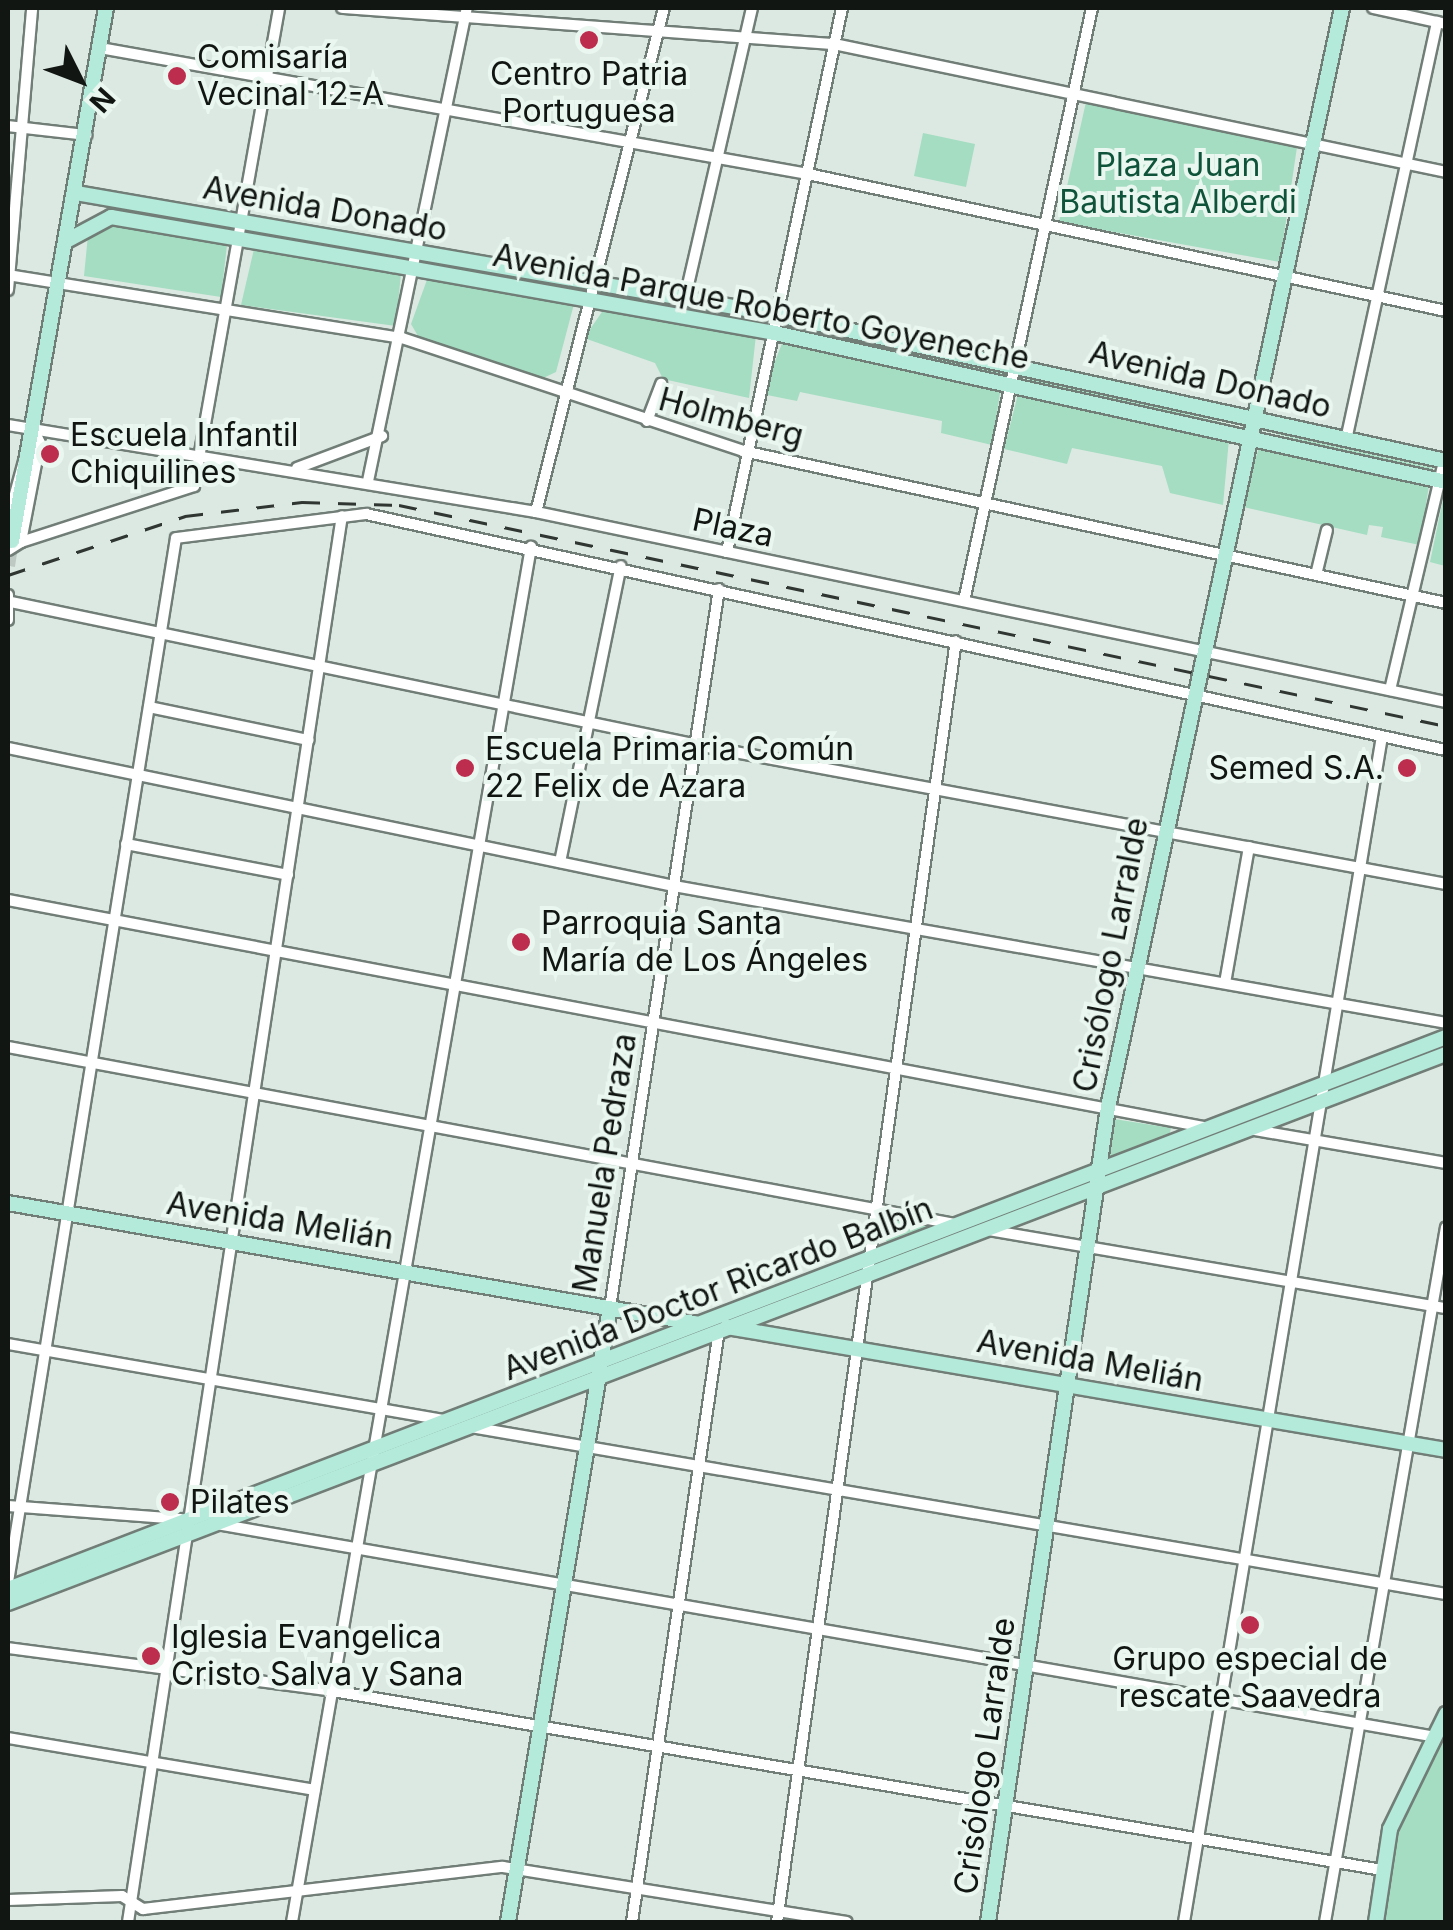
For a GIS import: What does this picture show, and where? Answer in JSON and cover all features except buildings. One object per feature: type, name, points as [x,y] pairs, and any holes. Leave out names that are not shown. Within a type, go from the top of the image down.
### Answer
[{"type":"main road","points":[[14,544],[106,8]]},
{"type":"main road","name":"Crisólogo Larralde","points":[[988,1922],[1108,1107],[1190,694],[1342,8]]},
{"type":"main road","name":"Avenida Donado","points":[[76,194],[774,314],[1445,460]]},
{"type":"main road","name":"Avenida Parque Roberto Goyeneche","points":[[68,240],[111,217],[594,300],[1012,382],[1247,440],[1443,481]]},
{"type":"main road","name":"Avenida Doctor Ricardo Balbín","points":[[8,1585],[189,1526],[212,1523],[369,1458],[446,1420],[698,1323],[988,1230],[1210,1129],[1329,1079],[1446,1037]]},
{"type":"main road","name":"Avenida Doctor Ricardo Balbín","points":[[8,1604],[189,1526],[599,1376],[964,1226],[1095,1184],[1446,1054]]},
{"type":"main road","name":"Avenida Melián","points":[[8,1202],[1446,1450]]},
{"type":"main road","name":"Manuela Pedraza","points":[[508,1922],[610,1308]]},
{"type":"main road","points":[[1376,1922],[1382,1870],[1430,1736],[1446,1714]]},
{"type":"street","points":[[8,290],[32,8]]},
{"type":"street","points":[[14,544],[115,505],[190,489],[202,456],[246,223],[279,8]]},
{"type":"street","points":[[342,8],[466,12],[834,44],[1446,172]]},
{"type":"street","points":[[536,512],[559,393],[600,284],[664,8]]},
{"type":"street","points":[[685,298],[752,8]]},
{"type":"street","points":[[727,552],[742,451],[808,174],[842,8]]},
{"type":"street","points":[[964,601],[1092,8]]},
{"type":"street","points":[[1346,440],[1441,24],[1373,8]]},
{"type":"street","points":[[368,481],[382,436],[417,270],[466,12]]},
{"type":"street","points":[[100,48],[808,174],[1045,229],[1446,312]]},
{"type":"street","points":[[8,126],[86,135]]},
{"type":"street","name":"Holmberg","points":[[8,275],[402,338],[742,451],[1446,603]]},
{"type":"street","points":[[647,421],[661,384]]},
{"type":"street","name":"Plaza","points":[[8,425],[296,468],[536,512],[1446,702]]},
{"type":"street","points":[[8,516],[33,428]]},
{"type":"street","points":[[296,468],[382,436]]},
{"type":"street","points":[[1390,690],[1416,596],[1445,460]]},
{"type":"street","points":[[128,1922],[342,516]]},
{"type":"street","name":"Plaza","points":[[161,634],[176,538],[342,516],[621,566],[1446,750]]},
{"type":"street","points":[[1316,575],[1327,530]]},
{"type":"street","points":[[292,1922],[400,1268],[531,547]]},
{"type":"street","points":[[560,862],[621,566]]},
{"type":"street","name":"Manuela Pedraza","points":[[610,1308],[628,1164],[654,1026],[718,589]]},
{"type":"street","points":[[8,620],[9,598],[161,634],[697,746],[1446,884]]},
{"type":"street","points":[[8,1585],[14,1507],[67,1214],[161,634]]},
{"type":"street","points":[[778,1917],[802,1771],[956,641]]},
{"type":"street","points":[[149,708],[309,740]]},
{"type":"street","points":[[1184,1922],[1329,1079],[1382,736]]},
{"type":"street","points":[[8,748],[674,886],[1446,1023]]},
{"type":"street","points":[[126,844],[288,876]]},
{"type":"street","points":[[1225,983],[1249,847]]},
{"type":"street","points":[[8,900],[1210,1129]]},
{"type":"street","points":[[8,1048],[964,1226]]},
{"type":"street","points":[[1248,1129],[1446,1164]]},
{"type":"street","points":[[1325,1922],[1446,1227]]},
{"type":"street","points":[[988,1230],[1446,1308]]},
{"type":"street","points":[[632,1922],[662,1749],[722,1328]]},
{"type":"street","points":[[8,1344],[1446,1594]]},
{"type":"street","points":[[14,1507],[189,1526]]},
{"type":"street","points":[[212,1523],[1430,1736]]},
{"type":"street","points":[[8,1648],[333,1691],[1382,1870]]},
{"type":"street","points":[[8,1738],[314,1790]]},
{"type":"street","points":[[8,1900],[131,1902],[143,1910],[517,1868],[636,1886],[778,1917],[848,1922]]},
{"type":"green space","name":"Plaza Juan Bautista Alberdi","points":[[1086,102],[1297,147],[1280,262],[1059,222]]},
{"type":"green space","points":[[923,133],[975,144],[966,187],[914,176]]},
{"type":"green space","points":[[108,223],[227,245],[221,297],[84,276],[88,235]]},
{"type":"green space","points":[[254,249],[401,273],[396,326],[241,305]]},
{"type":"green space","points":[[428,277],[574,304],[556,372],[539,380],[418,336],[411,324]]},
{"type":"green space","points":[[604,309],[756,335],[749,398],[663,379],[655,363],[584,338]]},
{"type":"green space","points":[[786,323],[1002,370],[1001,375],[785,328]]},
{"type":"green space","points":[[783,341],[1001,387],[992,445],[941,433],[942,421],[800,392],[797,401],[762,394]]},
{"type":"green space","points":[[1030,376],[1237,426],[1236,431],[1028,381]]},
{"type":"green space","points":[[1018,394],[1229,439],[1223,505],[1170,493],[1162,466],[1072,448],[1067,464],[1004,449]]},
{"type":"green space","points":[[1257,429],[1433,468],[1431,474]]},
{"type":"green space","points":[[1259,448],[1429,485],[1420,545],[1381,537],[1383,527],[1369,525],[1367,535],[1239,506]]},
{"type":"green space","points":[[1445,490],[1445,566],[1430,562]]},
{"type":"green space","points":[[1114,1119],[1171,1128],[1169,1137],[1116,1161],[1108,1154]]},
{"type":"green space","points":[[890,1219],[931,1227],[891,1246],[883,1237]]},
{"type":"green space","points":[[1445,1730],[1445,1922],[1382,1922],[1401,1822]]},
{"type":"tunnel","points":[[8,566],[12,541]]},
{"type":"railway","points":[[8,575],[185,516],[302,502],[399,505],[1446,726]]},
{"type":"place","name":"Centro Patria Portuguesa","points":[[589,40]]},
{"type":"place","name":"Comisaría Vecinal 12-A","points":[[177,76]]},
{"type":"place","name":"Escuela Infantil Chiquilines","points":[[50,454]]},
{"type":"place","name":"Escuela Primaria Común 22 Felix de Azara","points":[[465,768]]},
{"type":"place","name":"Semed S.A.","points":[[1407,768]]},
{"type":"place","name":"Parroquia Santa María de Los Ángeles","points":[[521,942]]},
{"type":"place","name":"Pilates","points":[[170,1502]]},
{"type":"place","name":"Grupo especial de rescate Saavedra","points":[[1250,1625]]},
{"type":"place","name":"Iglesia Evangelica Cristo Salva y Sana","points":[[151,1656]]}]
